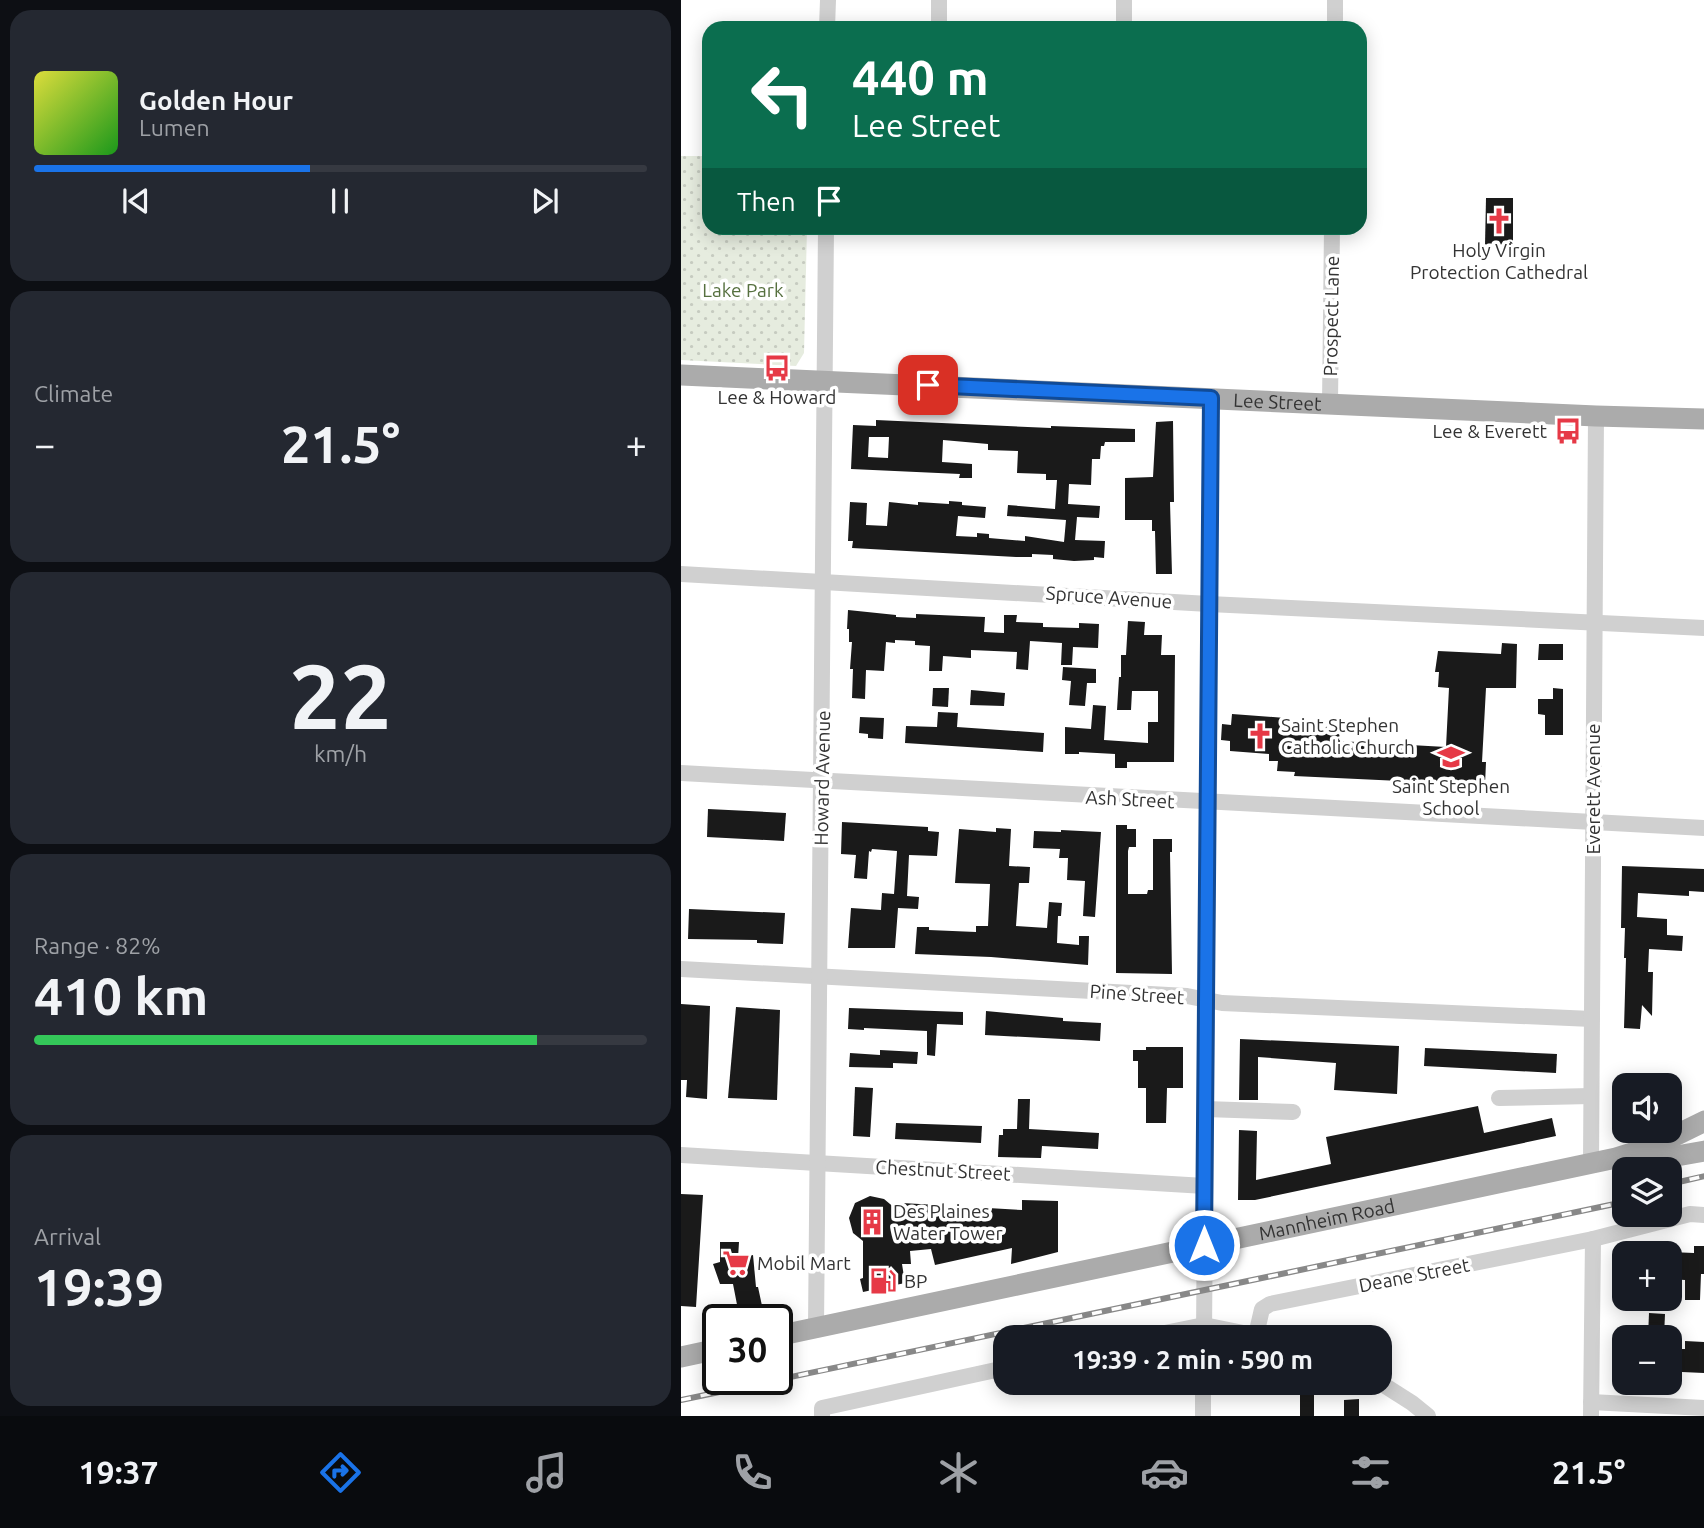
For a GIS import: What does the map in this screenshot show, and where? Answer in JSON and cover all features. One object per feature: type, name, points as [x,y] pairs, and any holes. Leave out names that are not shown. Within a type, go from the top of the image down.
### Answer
[{"type":"main road","name":"Lee Street","points":[[681,375],[1704,419]]},
{"type":"main road","name":"Mannheim Road","points":[[1619,1157],[1654,1146],[1704,1121]]},
{"type":"main road","points":[[1670,1157],[1704,1151]]},
{"type":"main road","name":"Mannheim Road","points":[[793,1333],[1612,1159]]},
{"type":"main road","points":[[681,1356],[702,1352]]},
{"type":"street","points":[[827,21],[828,0]]},
{"type":"street","points":[[939,0],[939,21]]},
{"type":"street","points":[[1124,0],[1124,21]]},
{"type":"street","points":[[1335,0],[1335,21]]},
{"type":"street","name":"Howard Avenue","points":[[816,1328],[826,235]]},
{"type":"street","name":"Prospect Lane","points":[[1330,404],[1332,235]]},
{"type":"street","points":[[1204,1325],[1211,398]]},
{"type":"street","name":"Everett Avenue","points":[[1591,1162],[1596,416]]},
{"type":"street","name":"Spruce Avenue","points":[[681,574],[1209,604],[1704,628]]},
{"type":"street","name":"Ash Street","points":[[681,773],[1704,828]]},
{"type":"street","name":"Pine Street","points":[[681,969],[1187,996],[1222,1003],[1592,1019]]},
{"type":"street","points":[[1499,1098],[1591,1096]]},
{"type":"street","points":[[1205,1109],[1292,1112]]},
{"type":"street","name":"Chestnut Street","points":[[681,1155],[1205,1186]]},
{"type":"street","points":[[1704,1216],[1690,1214],[1593,1238],[1591,1409],[1704,1408]]},
{"type":"street","name":"Deane Street","points":[[1260,1325],[1262,1309],[1270,1304],[1593,1238]]},
{"type":"street","points":[[822,1412],[993,1371]]},
{"type":"street","points":[[1392,1390],[1428,1416]]},
{"type":"street","points":[[1203,1395],[1203,1416]]},
{"type":"green space","name":"Lake Park","points":[[681,156],[702,156],[702,235],[807,235],[804,353],[796,366],[681,360]]},
{"type":"building","name":"Holy Virgin Protection Cathedral","points":[[1486,198],[1513,198],[1513,244],[1485,245]]},
{"type":"building","points":[[876,420],[1135,429],[1135,442],[1105,442],[1104,446],[1101,446],[1100,459],[1092,459],[1091,485],[1069,484],[1068,504],[1100,506],[1099,518],[1077,517],[1075,540],[1105,541],[1104,558],[1074,561],[1053,559],[1053,555],[1032,554],[1032,557],[1016,557],[852,548],[853,541],[848,541],[850,502],[867,503],[866,525],[887,526],[889,502],[918,505],[918,502],[962,502],[962,505],[986,507],[985,518],[958,516],[956,536],[977,537],[977,533],[989,534],[989,538],[1025,541],[1025,536],[1064,542],[1066,520],[1007,516],[1008,505],[1055,509],[1057,480],[1046,480],[1046,474],[1017,473],[1018,451],[988,450],[988,444],[943,440],[942,462],[972,464],[972,478],[959,478],[960,474],[851,469],[853,425],[876,426]],"holes":[[[869,437],[889,437],[888,458],[868,457]]]},
{"type":"building","points":[[1173,421],[1174,502],[1170,502],[1172,574],[1156,574],[1155,531],[1152,531],[1152,520],[1125,520],[1125,478],[1153,477],[1156,422]]},
{"type":"building","points":[[848,610],[896,617],[916,618],[916,614],[985,617],[984,632],[1004,633],[1004,615],[1017,615],[1016,622],[1043,623],[1043,627],[1079,628],[1079,623],[1099,624],[1098,648],[1073,647],[1072,665],[1061,665],[1062,643],[1030,641],[1028,670],[1016,669],[1017,652],[971,650],[971,658],[943,656],[942,671],[929,671],[930,646],[915,645],[915,641],[895,640],[895,643],[886,642],[884,671],[866,670],[865,699],[852,698],[852,642],[849,642],[847,629]]},
{"type":"building","points":[[1128,621],[1145,622],[1144,635],[1162,635],[1161,655],[1175,655],[1174,762],[1127,762],[1127,768],[1115,768],[1115,754],[1065,754],[1065,727],[1091,729],[1093,705],[1106,706],[1104,740],[1148,743],[1148,722],[1158,722],[1158,691],[1132,691],[1131,710],[1117,710],[1121,655],[1126,655]]},
{"type":"building","points":[[1502,643],[1517,644],[1516,688],[1486,688],[1482,762],[1486,762],[1485,785],[1294,776],[1295,772],[1277,771],[1278,761],[1269,761],[1269,754],[1230,751],[1230,741],[1221,740],[1222,724],[1231,725],[1232,714],[1285,718],[1292,726],[1340,727],[1339,741],[1446,747],[1449,688],[1438,687],[1439,672],[1435,672],[1438,651],[1501,654]]},
{"type":"building","points":[[1539,644],[1563,644],[1563,660],[1538,660]]},
{"type":"building","points":[[1063,667],[1096,669],[1096,683],[1087,683],[1085,706],[1069,705],[1071,681],[1062,680]]},
{"type":"building","points":[[933,688],[949,688],[948,707],[932,706]]},
{"type":"building","points":[[1553,688],[1563,689],[1563,735],[1545,735],[1545,715],[1538,714],[1538,699],[1553,699]]},
{"type":"building","points":[[971,690],[1005,693],[1004,706],[970,705]]},
{"type":"building","points":[[938,712],[958,713],[957,727],[1044,733],[1043,752],[905,743],[906,726],[937,727]]},
{"type":"building","points":[[860,717],[884,718],[883,739],[868,738],[868,734],[859,733]]},
{"type":"building","points":[[708,809],[786,813],[784,841],[707,837]]},
{"type":"building","points":[[842,822],[928,827],[928,831],[939,832],[937,856],[909,855],[907,896],[919,897],[918,909],[898,908],[895,948],[848,948],[851,908],[881,910],[882,893],[894,894],[897,851],[872,849],[869,851],[867,879],[854,878],[856,855],[841,854]]},
{"type":"building","points":[[1116,825],[1127,825],[1127,829],[1136,829],[1136,847],[1129,847],[1128,851],[1128,894],[1147,894],[1148,890],[1153,890],[1153,839],[1172,839],[1172,974],[1116,973]]},
{"type":"building","points":[[996,828],[1011,829],[1009,866],[1030,867],[1029,883],[1019,883],[1016,926],[1047,928],[1049,902],[1062,903],[1061,916],[1058,916],[1057,943],[1079,945],[1079,936],[1089,936],[1088,965],[915,954],[917,927],[976,932],[976,926],[988,926],[990,884],[955,883],[959,829],[996,832]]},
{"type":"building","points":[[1034,831],[1101,832],[1095,917],[1083,916],[1085,881],[1067,880],[1068,858],[1059,858],[1060,849],[1033,848]]},
{"type":"building","points":[[1622,866],[1704,869],[1704,892],[1689,891],[1689,896],[1638,893],[1637,917],[1667,919],[1667,935],[1683,936],[1682,951],[1649,949],[1648,972],[1653,972],[1652,1016],[1642,1005],[1640,1029],[1624,1028],[1626,958],[1625,928],[1621,928]]},
{"type":"building","points":[[689,909],[785,913],[783,944],[757,943],[757,940],[688,939]]},
{"type":"building","points":[[681,1004],[710,1006],[707,1099],[686,1097],[687,1080],[681,1080]]},
{"type":"building","points":[[736,1007],[780,1010],[777,1100],[728,1098]]},
{"type":"building","points":[[849,1008],[963,1012],[963,1025],[937,1024],[935,1056],[927,1055],[927,1031],[848,1029]]},
{"type":"building","points":[[986,1011],[1101,1023],[1100,1041],[985,1035]]},
{"type":"building","points":[[1240,1039],[1399,1046],[1397,1094],[1334,1090],[1336,1063],[1258,1057],[1258,1100],[1239,1100]]},
{"type":"building","points":[[1146,1047],[1183,1047],[1183,1088],[1167,1088],[1166,1123],[1146,1123],[1146,1088],[1138,1088],[1138,1061],[1133,1061],[1133,1050],[1146,1050]]},
{"type":"building","points":[[1425,1048],[1557,1054],[1556,1073],[1424,1066]]},
{"type":"building","points":[[880,1050],[918,1052],[917,1064],[893,1063],[893,1068],[849,1067],[850,1053],[880,1055]]},
{"type":"building","points":[[855,1087],[873,1088],[870,1137],[853,1136]]},
{"type":"building","points":[[1018,1099],[1030,1099],[1029,1129],[1099,1133],[1098,1149],[1042,1146],[1041,1158],[998,1157],[999,1135],[1003,1135],[1003,1129],[1017,1129]]},
{"type":"building","points":[[1478,1106],[1484,1133],[1552,1118],[1556,1136],[1255,1200],[1238,1200],[1239,1130],[1257,1131],[1256,1180],[1331,1164],[1326,1137]]},
{"type":"building","points":[[896,1123],[982,1126],[981,1143],[895,1139]]},
{"type":"building","points":[[681,1194],[703,1195],[696,1307],[681,1306]]},
{"type":"building","points":[[870,1196],[884,1199],[902,1214],[902,1203],[1022,1210],[1022,1200],[1058,1201],[1058,1252],[1011,1264],[1012,1248],[935,1265],[931,1249],[910,1251],[911,1264],[902,1264],[905,1283],[863,1292],[860,1279],[863,1278],[863,1241],[853,1233],[849,1218],[855,1203]]},
{"type":"building","name":"Mobil Mart","points":[[720,1242],[739,1242],[738,1258],[753,1255],[756,1287],[762,1304],[737,1304],[733,1284],[720,1284],[713,1264],[720,1262]]},
{"type":"building","points":[[1694,1246],[1704,1246],[1700,1300],[1685,1300],[1682,1252],[1694,1253]]},
{"type":"building","points":[[1649,1313],[1665,1314],[1665,1325],[1648,1325]]},
{"type":"building","points":[[1685,1341],[1704,1342],[1704,1373],[1682,1372],[1682,1349],[1685,1349]]},
{"type":"building","points":[[1300,1395],[1314,1395],[1314,1416],[1300,1416]]},
{"type":"building","points":[[1359,1399],[1359,1416],[1344,1416],[1344,1400]]},
{"type":"railway","points":[[1682,1181],[1705,1176]]},
{"type":"railway","points":[[681,1400],[1612,1205]]},
{"type":"place","name":"Holy Virgin Protection Cathedral","points":[[1499,221]]},
{"type":"place","name":"Lee & Howard","points":[[777,368]]},
{"type":"place","name":"Lee & Everett","points":[[1568,431]]},
{"type":"place","name":"Saint Stephen Catholic Church","points":[[1260,736]]},
{"type":"place","name":"Saint Stephen School","points":[[1451,757]]},
{"type":"place","name":"Des Plaines Water Tower","points":[[872,1222]]},
{"type":"place","name":"Mobil Mart","points":[[736,1263]]},
{"type":"place","name":"BP","points":[[883,1281]]},
{"type":"route","points":[[928,385],[1211,398],[1204,1245]]}]
